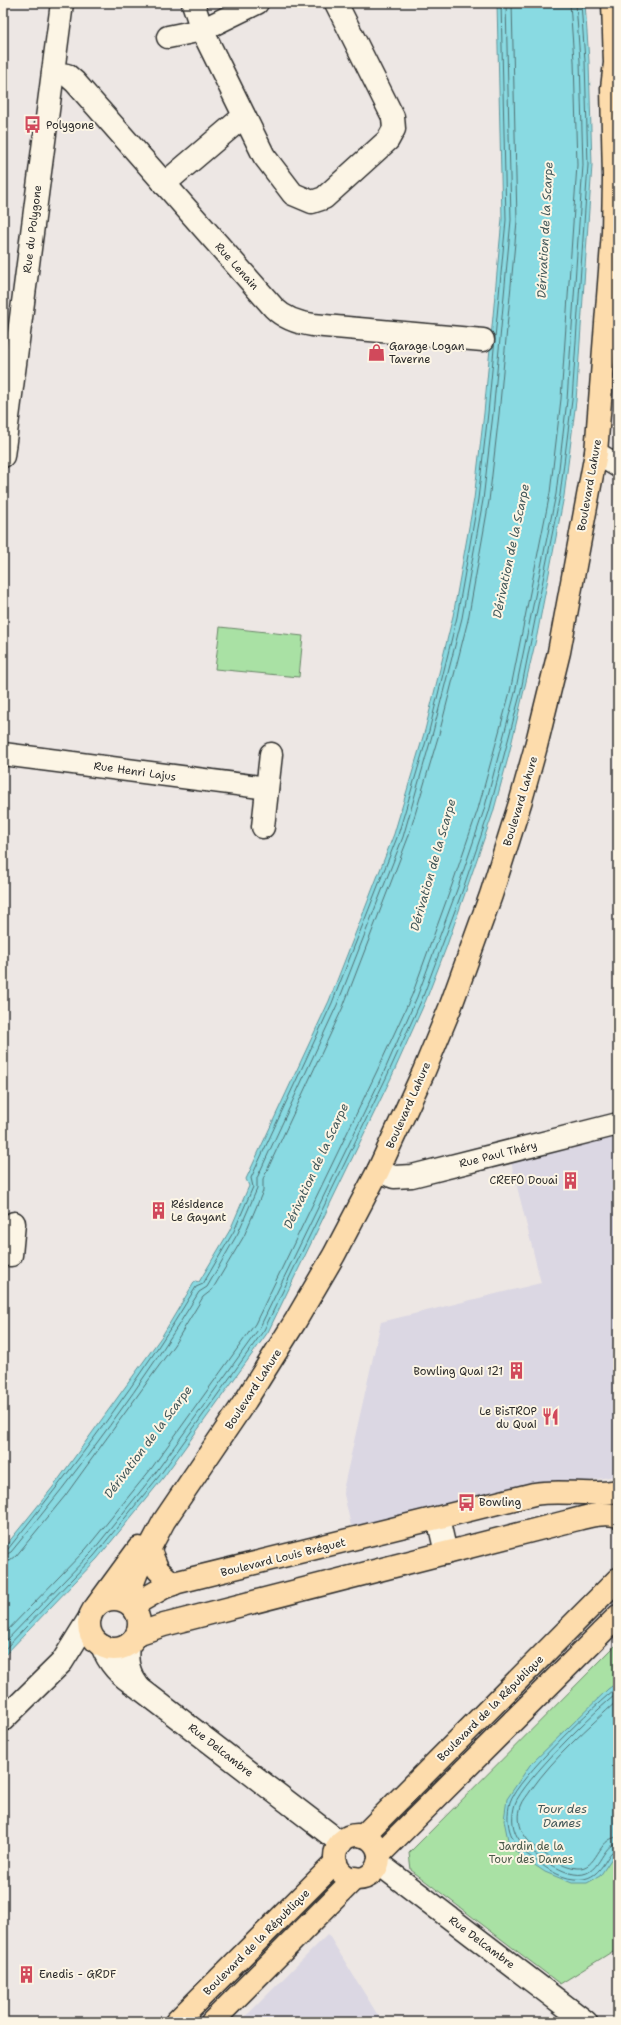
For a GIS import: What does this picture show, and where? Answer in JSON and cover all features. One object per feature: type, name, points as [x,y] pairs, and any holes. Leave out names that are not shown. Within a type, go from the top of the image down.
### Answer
[{"type":"main road","name":"Boulevard Lahure","points":[[129,1604],[131,1586],[164,1521],[246,1400],[293,1326],[334,1255],[378,1171],[419,1082],[450,1008],[491,895],[526,784],[559,652],[596,453],[612,232],[614,178],[612,88],[615,63],[613,3]]},
{"type":"main road","name":"Boulevard Louis Bréguet","points":[[129,1604],[173,1584],[543,1492],[604,1493],[618,1491]]},
{"type":"main road","points":[[133,1639],[139,1619],[129,1604],[112,1599],[94,1611],[90,1633],[101,1646],[117,1649],[133,1639],[164,1625],[592,1516],[608,1514],[618,1516]]},
{"type":"main road","name":"Boulevard Lahure","points":[[94,1611],[139,1548],[164,1521]]},
{"type":"main road","points":[[149,1549],[158,1570],[173,1584]]},
{"type":"main road","name":"Boulevard de la République","points":[[363,1836],[618,1579]]},
{"type":"main road","points":[[378,1859],[373,1842],[363,1836],[349,1837],[338,1852],[343,1873],[355,1878],[363,1878],[371,1874],[378,1859],[618,1616]]},
{"type":"main road","name":"Boulevard de la République","points":[[176,2022],[338,1852]]},
{"type":"main road","points":[[212,2022],[355,1878]]},
{"type":"street","name":"Rue du Polygone","points":[[3,456],[10,354],[53,73],[62,3]]},
{"type":"street","points":[[193,3],[202,30],[264,156],[277,176],[296,197],[312,202],[324,198],[388,140],[394,129],[393,117],[336,3]]},
{"type":"street","points":[[168,37],[202,30],[257,3]]},
{"type":"street","name":"Rue Lenain","points":[[53,73],[67,75],[75,82],[274,308],[289,320],[313,326],[483,340]]},
{"type":"street","points":[[164,184],[244,116]]},
{"type":"street","points":[[596,453],[618,466]]},
{"type":"street","name":"Rue Henri Lajus","points":[[3,754],[267,788]]},
{"type":"street","points":[[263,827],[271,754]]},
{"type":"street","name":"Rue Paul Théry","points":[[378,1171],[394,1177],[412,1176],[618,1124]]},
{"type":"street","points":[[3,1254],[11,1255],[14,1223]]},
{"type":"street","points":[[438,1518],[446,1553]]},
{"type":"street","points":[[3,1720],[62,1662],[94,1611]]},
{"type":"street","name":"Rue Delcambre","points":[[133,1639],[127,1660],[128,1668],[138,1687]]},
{"type":"street","points":[[62,1662],[101,1646]]},
{"type":"street","name":"Rue Delcambre","points":[[101,1646],[113,1667],[122,1677],[138,1687],[338,1852]]},
{"type":"street","name":"Rue Delcambre","points":[[378,1859],[586,2022]]},
{"type":"shaded area","points":[[618,1121],[618,1475],[352,1530],[343,1490],[381,1322],[541,1283],[508,1150]]},
{"type":"shaded area","points":[[328,1934],[382,2022],[240,2022]]},
{"type":"green space","points":[[220,627],[303,636],[299,677],[215,669]]},
{"type":"green space","name":"Jardin de la Tour des Dames","points":[[618,1643],[618,1948],[560,1984],[411,1870],[409,1853]]},
{"type":"water","name":"Dérivation de la Scarpe","points":[[497,3],[585,3],[589,61],[592,165],[576,401],[564,496],[537,635],[508,758],[493,813],[446,948],[426,1000],[391,1078],[268,1332],[163,1478],[97,1559],[3,1657],[3,1549],[53,1487],[162,1336],[195,1281],[199,1282],[230,1230],[249,1186],[246,1179],[329,1001],[394,834],[425,730],[453,616],[474,499],[484,413],[502,219]]},
{"type":"water","name":"Tour des Dames","points":[[618,1682],[618,1849],[600,1876],[587,1883],[572,1883],[545,1872],[517,1853],[508,1840],[504,1820],[507,1799],[530,1765],[608,1689]]},
{"type":"place","name":"Polygone","points":[[33,125]]},
{"type":"place","name":"Garage Logan Taverne","points":[[376,352]]},
{"type":"place","name":"CREFO Douai","points":[[571,1180]]},
{"type":"place","name":"Résidence Le Gayant","points":[[158,1210]]},
{"type":"place","name":"Bowling Quai 121","points":[[516,1371]]},
{"type":"place","name":"Le BisTROP du Quai","points":[[550,1417]]},
{"type":"place","name":"Bowling","points":[[466,1502]]},
{"type":"place","name":"Enedis - GRDF","points":[[26,1974]]}]
